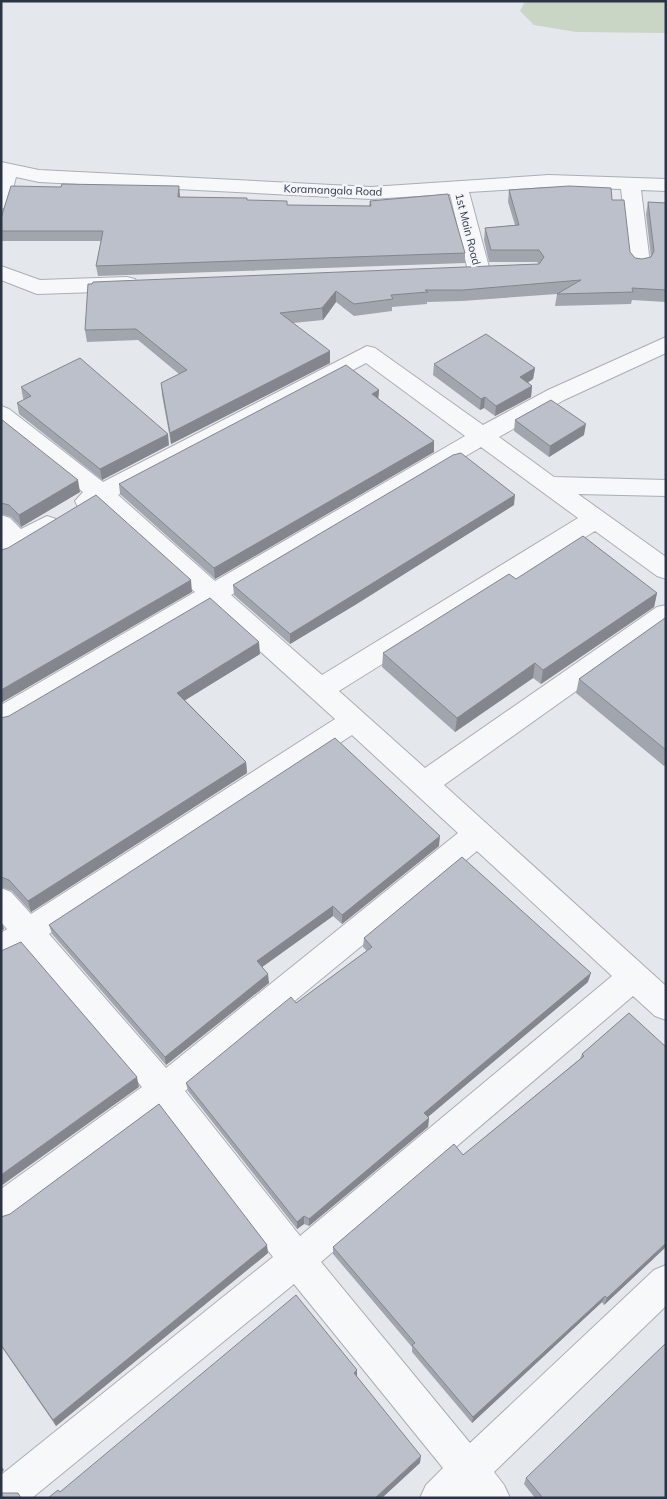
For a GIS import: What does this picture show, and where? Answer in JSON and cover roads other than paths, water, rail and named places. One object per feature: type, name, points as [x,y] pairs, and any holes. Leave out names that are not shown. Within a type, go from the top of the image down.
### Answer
[{"type":"street","name":"Koramangala Road","points":[[4,169],[39,176],[370,193],[549,181],[666,185]]},
{"type":"street","points":[[1,203],[4,169]]},
{"type":"street","points":[[630,184],[640,263]]},
{"type":"street","name":"1st Main Road","points":[[458,187],[478,271]]},
{"type":"street","points":[[1,272],[37,287],[145,283]]},
{"type":"street","points":[[1,718],[482,436],[556,395],[666,344]]},
{"type":"street","points":[[1,524],[10,546],[100,493],[367,353],[666,570]]},
{"type":"street","points":[[1,414],[100,493],[321,689],[666,1006]]},
{"type":"street","points":[[549,485],[666,488]]},
{"type":"street","points":[[321,689],[595,519]]},
{"type":"street","points":[[424,784],[666,614]]},
{"type":"street","points":[[14,940],[354,720]]},
{"type":"street","points":[[1,1209],[164,1089],[478,833]]},
{"type":"street","points":[[1,901],[14,940],[164,1089],[297,1260],[491,1498]]},
{"type":"street","points":[[2,1498],[297,1260],[633,977]]},
{"type":"street","points":[[439,1498],[470,1471],[666,1282]]}]
